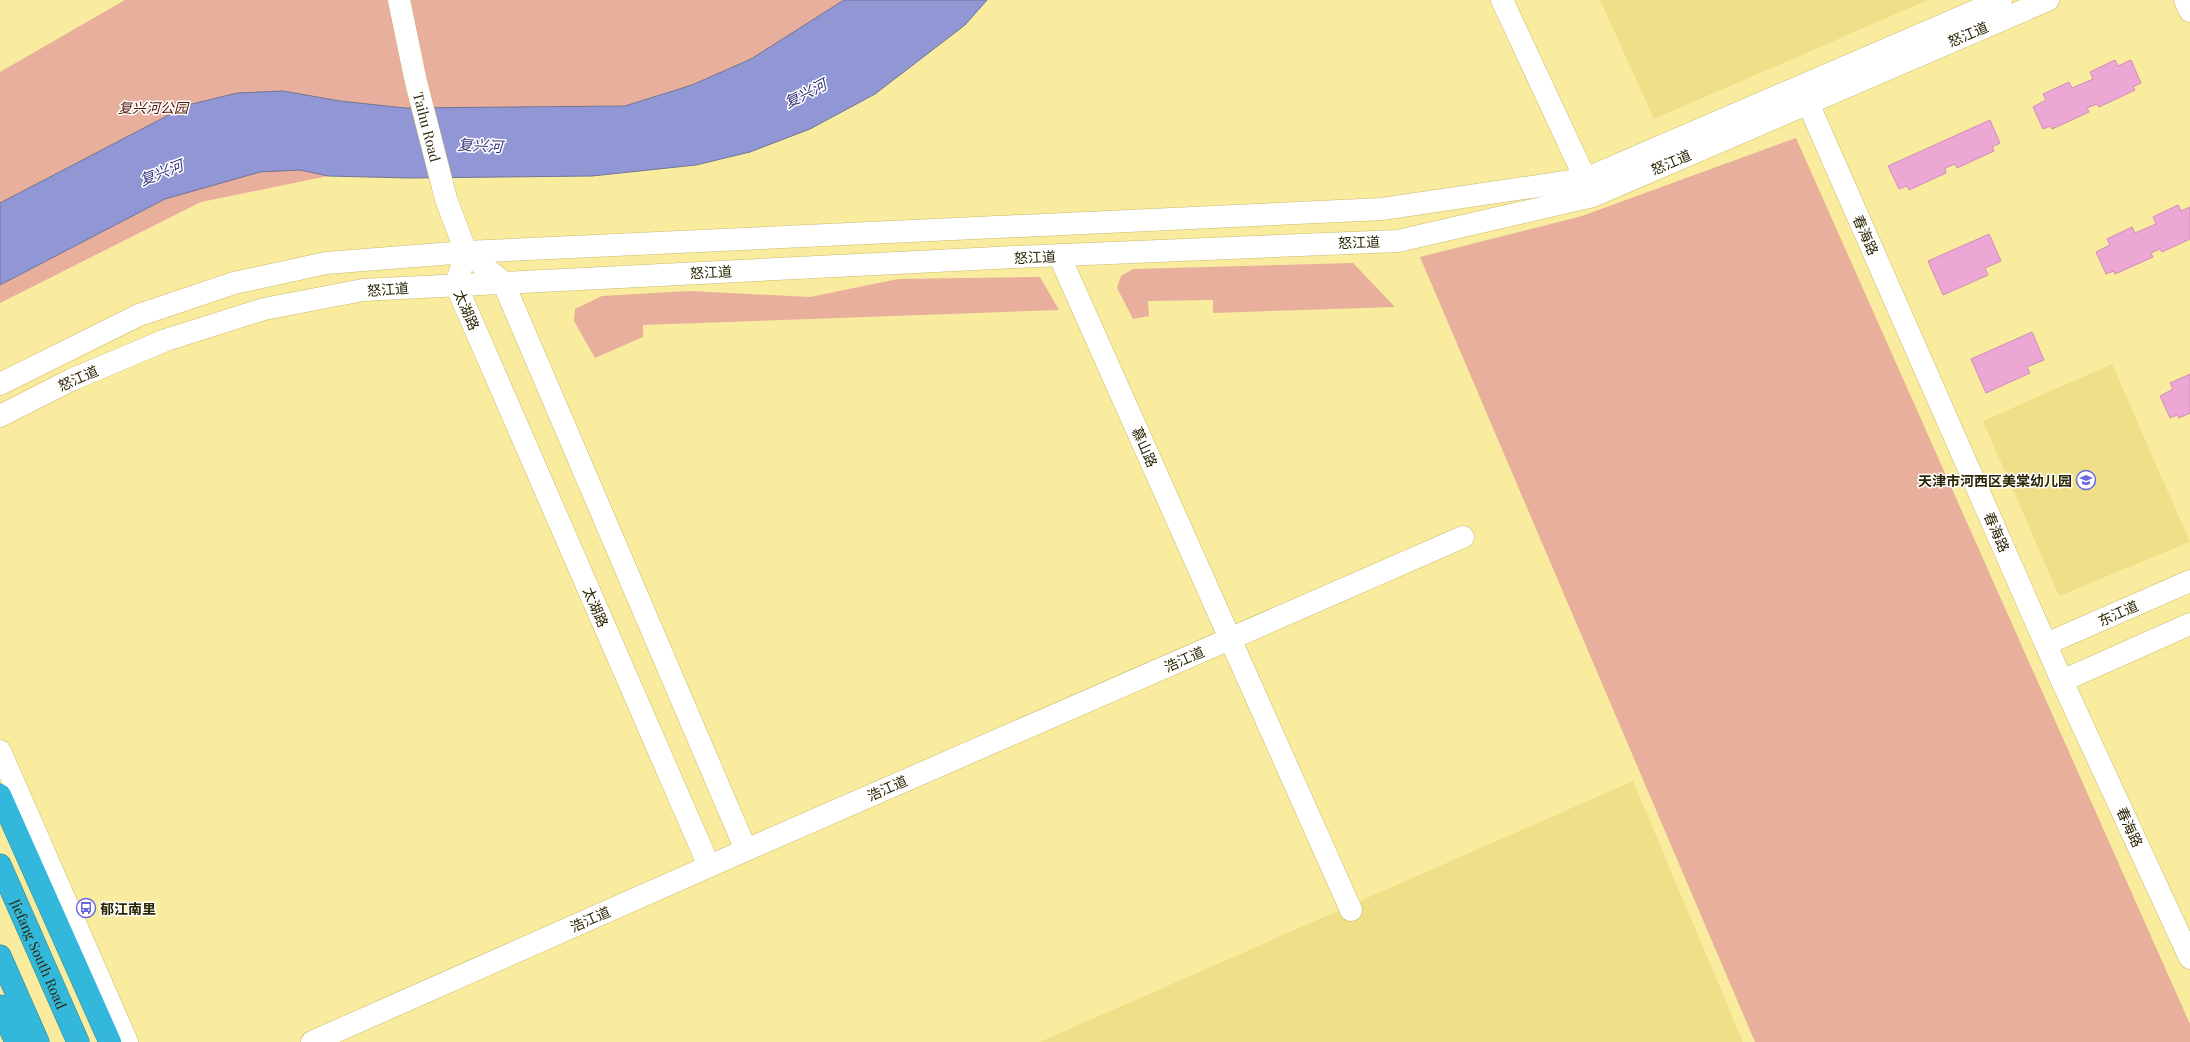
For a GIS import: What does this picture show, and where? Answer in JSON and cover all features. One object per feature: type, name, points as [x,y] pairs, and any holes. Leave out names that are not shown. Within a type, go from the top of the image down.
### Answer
[{"type":"highway","points":[[0,795],[110,1042]]},
{"type":"highway","name":"Jiefang South Road","points":[[0,865],[78,1042]]},
{"type":"highway","points":[[0,956],[38,1042]]},
{"type":"highway","points":[[0,1006],[16,1042]]},
{"type":"street","name":"Taihu Road","points":[[399,0],[416,82],[446,199],[466,252]]},
{"type":"street","points":[[1502,0],[1589,187]]},
{"type":"street","name":"怒江道","points":[[0,384],[138,316],[234,283],[326,263],[466,252],[1382,209],[1589,187],[2001,0]]},
{"type":"street","name":"怒江道","points":[[0,416],[71,380],[166,340],[264,309],[363,290],[1059,255],[1398,241],[1589,187],[1808,104],[2048,0]]},
{"type":"street","points":[[2185,0],[2190,11]]},
{"type":"street","name":"春海路","points":[[1808,104],[2062,681],[2190,958]]},
{"type":"street","points":[[466,252],[503,282],[746,850]]},
{"type":"street","name":"太湖路","points":[[466,252],[456,285],[709,866]]},
{"type":"street","name":"慕山路","points":[[1059,255],[1351,910]]},
{"type":"street","name":"浩江道","points":[[312,1042],[709,866],[1463,537]]},
{"type":"street","name":"东江道","points":[[2046,644],[2190,581]]},
{"type":"street","points":[[2062,681],[2190,624]]},
{"type":"street","points":[[0,751],[127,1042]]},
{"type":"shaded area","points":[[1600,0],[1928,0],[1654,119]]},
{"type":"shaded area","name":"天津市河西区美棠幼儿园","points":[[2112,364],[2190,542],[2059,596],[1983,421]]},
{"type":"shaded area","points":[[1633,781],[1743,1042],[1040,1042]]},
{"type":"green space","name":"复兴河公园","points":[[125,0],[908,0],[697,110],[328,176],[201,202],[0,303],[0,72]]},
{"type":"green space","points":[[1796,138],[2190,1024],[2190,1042],[1755,1042],[1420,257],[1582,216]]},
{"type":"green space","points":[[1353,263],[1395,307],[1213,313],[1213,300],[1148,301],[1149,316],[1133,319],[1117,288],[1121,276],[1133,269]]},
{"type":"green space","points":[[1040,277],[1059,310],[643,325],[643,337],[595,358],[574,321],[575,309],[602,296],[689,291],[810,297],[898,279]]},
{"type":"water","name":"复兴河","points":[[844,0],[987,0],[965,25],[875,94],[810,129],[750,152],[696,165],[592,176],[409,178],[328,176],[300,170],[260,172],[165,199],[0,285],[0,203],[188,105],[237,93],[283,91],[340,101],[405,108],[625,106],[692,85],[751,59]]},
{"type":"building","points":[[2115,60],[2118,66],[2131,60],[2141,83],[2133,87],[2135,90],[2099,107],[2097,104],[2087,108],[2089,112],[2052,129],[2050,126],[2043,129],[2033,107],[2046,100],[2043,94],[2069,82],[2072,88],[2093,79],[2090,72]]},
{"type":"building","points":[[1990,120],[2000,143],[1992,147],[1994,151],[1957,168],[1955,164],[1945,168],[1946,173],[1909,190],[1907,186],[1899,189],[1888,166]]},
{"type":"building","points":[[2178,205],[2181,211],[2190,207],[2190,239],[2162,252],[2160,249],[2151,253],[2153,257],[2115,274],[2114,271],[2106,274],[2096,252],[2110,245],[2107,239],[2132,227],[2135,233],[2156,224],[2153,217]]},
{"type":"building","points":[[1989,234],[2001,261],[1985,268],[1988,275],[1943,295],[1928,261]]},
{"type":"building","points":[[2032,332],[2044,360],[2027,367],[2030,373],[1986,393],[1971,359]]},
{"type":"building","points":[[2190,374],[2190,413],[2179,418],[2177,415],[2170,418],[2160,396],[2173,389],[2170,383]]},
{"type":"place","name":"天津市河西区美棠幼儿园","points":[[2086,480]]},
{"type":"place","name":"郁江南里","points":[[86,908]]}]
